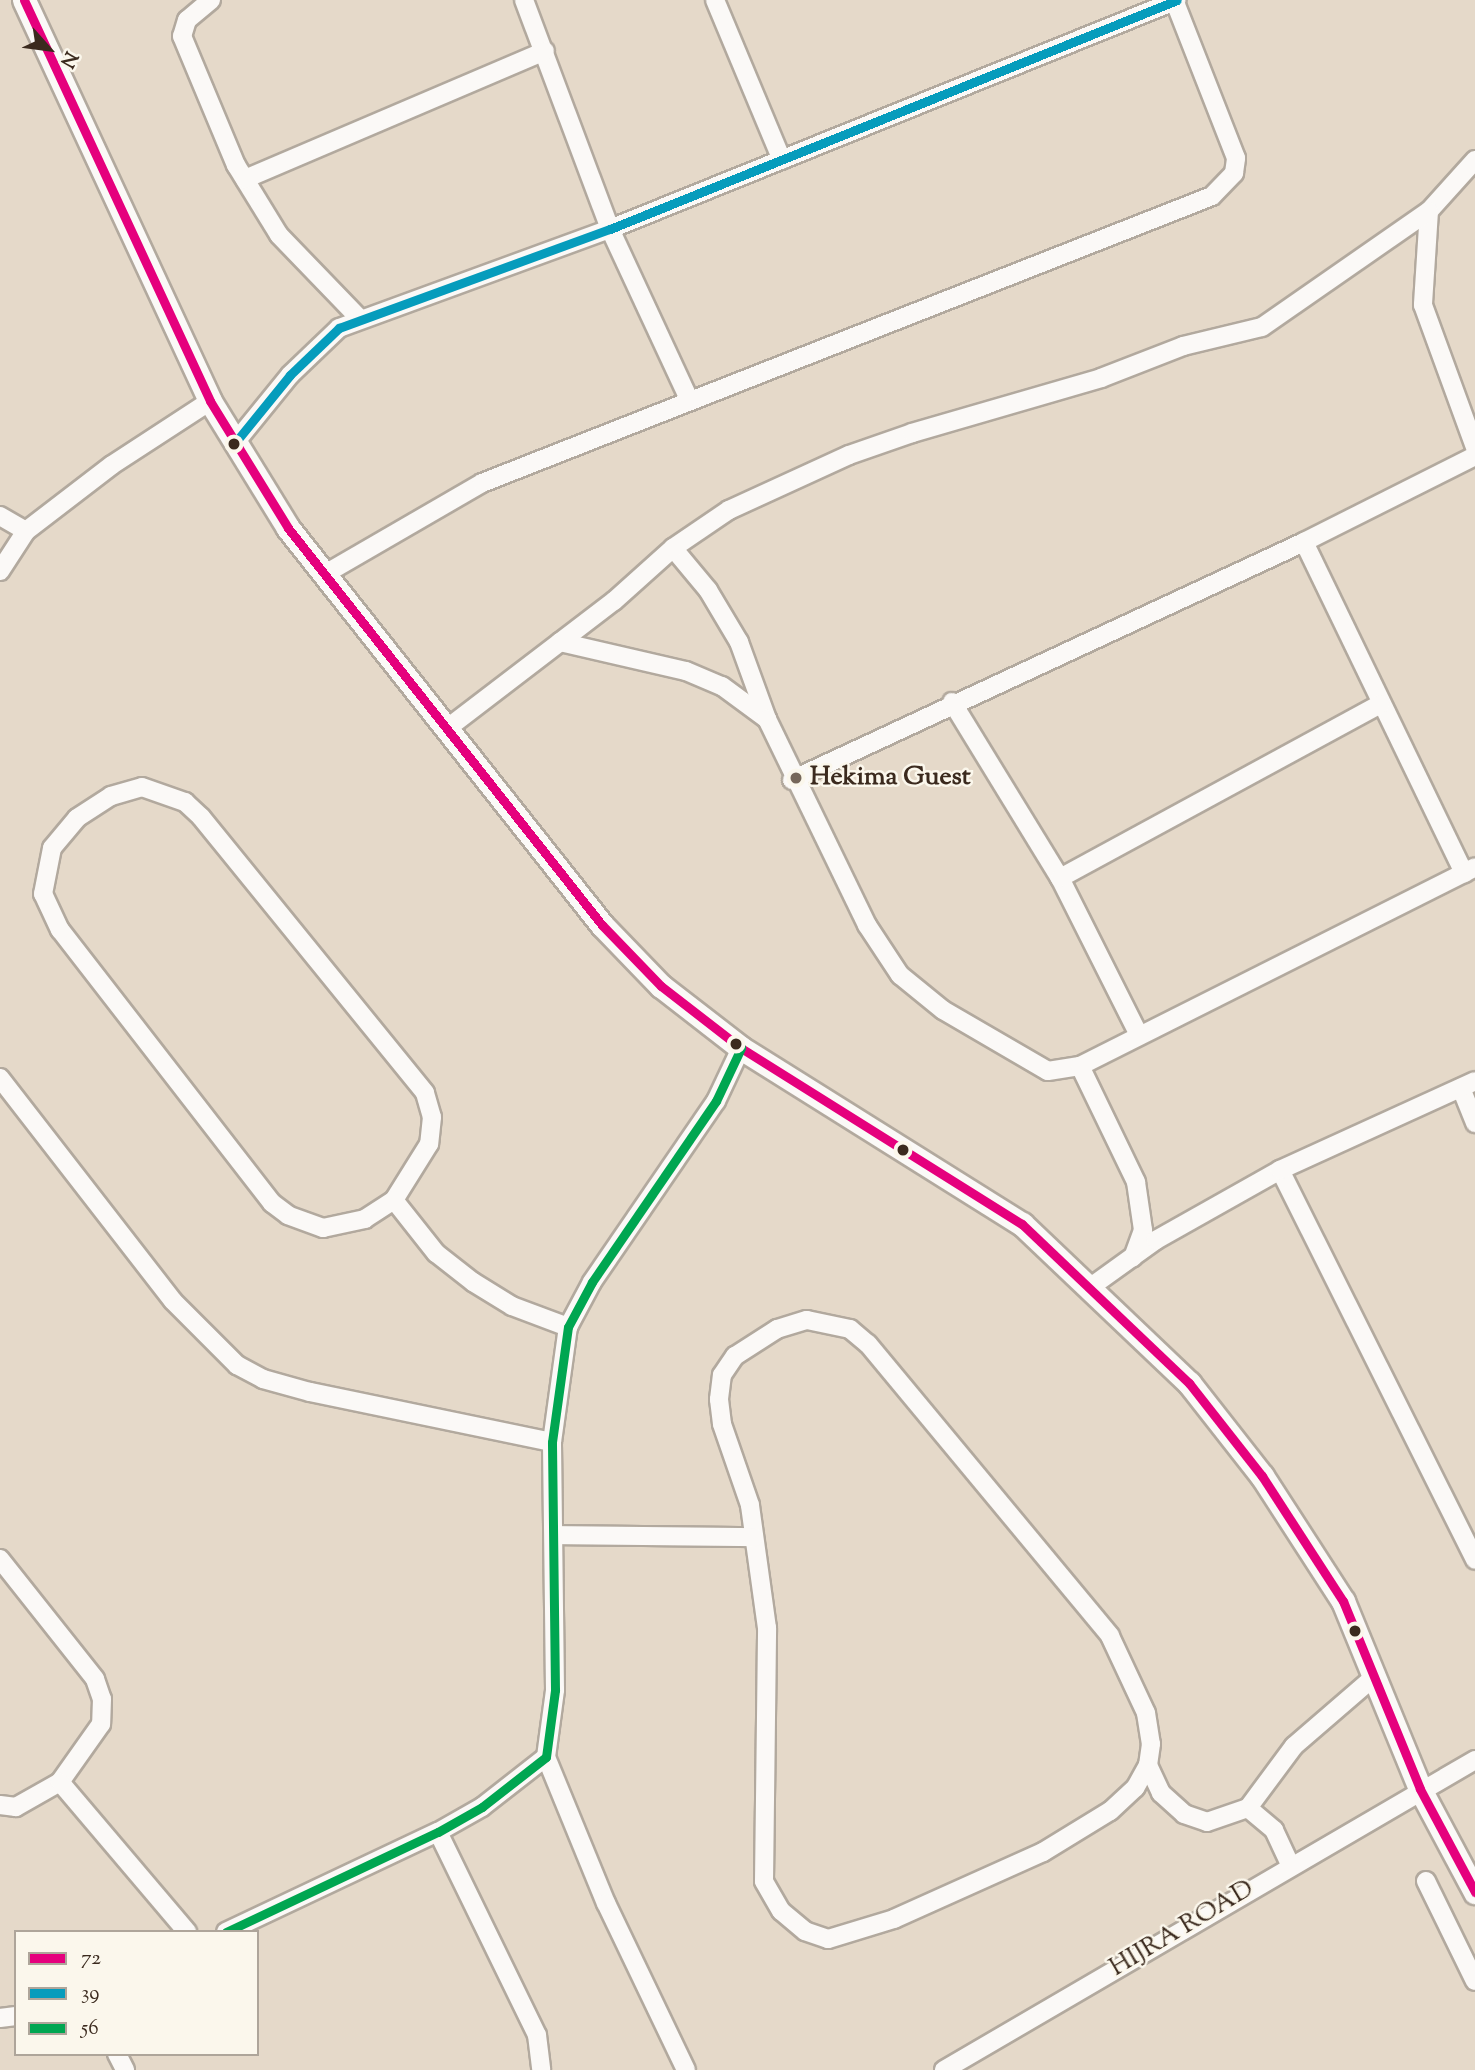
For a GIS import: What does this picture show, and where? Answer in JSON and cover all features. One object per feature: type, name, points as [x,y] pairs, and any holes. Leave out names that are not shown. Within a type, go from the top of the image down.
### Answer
[{"type":"street","points":[[24,0],[210,401],[288,528],[449,727],[602,925],[661,986],[741,1048],[1022,1224],[1091,1286],[1189,1383],[1262,1476],[1343,1601],[1420,1788],[1475,1892]]},
{"type":"street","points":[[211,0],[187,20],[182,36],[245,179],[279,235],[360,319]]},
{"type":"street","points":[[524,0],[610,229],[689,399]]},
{"type":"street","points":[[715,0],[782,160]]},
{"type":"street","points":[[234,444],[322,340],[360,319],[415,303],[610,229],[1175,0],[1231,140],[1234,173],[1226,186],[1212,196],[689,399],[482,483],[325,574]]},
{"type":"street","points":[[245,179],[545,51]]},
{"type":"street","points":[[449,727],[560,642],[673,548],[729,510],[849,454],[1101,378],[1183,346],[1262,327],[1429,211],[1475,160]]},
{"type":"street","points":[[1429,211],[1423,305],[1475,447]]},
{"type":"street","points":[[0,571],[26,531],[112,465],[210,401]]},
{"type":"street","points":[[792,780],[952,702],[1304,542],[1475,456]]},
{"type":"street","points":[[0,516],[26,531]]},
{"type":"street","points":[[673,548],[708,590],[739,642],[766,719],[792,780],[867,925],[900,975],[943,1010],[1032,1065],[1048,1071],[1080,1066],[1469,870],[1380,704],[1304,542]]},
{"type":"street","points":[[560,642],[686,671],[722,685],[766,719]]},
{"type":"street","points":[[952,702],[1060,878],[1139,1035]]},
{"type":"street","points":[[1060,878],[1380,704]]},
{"type":"street","points":[[142,787],[185,802],[201,817],[425,1093],[432,1117],[429,1144],[394,1200],[365,1219],[338,1228],[307,1223],[272,1203],[60,930],[43,894],[44,874],[52,848],[77,818],[111,796],[142,787]]},
{"type":"street","points":[[686,2070],[606,1903],[546,1757],[555,1690],[556,1535],[552,1442],[568,1326],[592,1282],[716,1101],[741,1048]]},
{"type":"street","points":[[1080,1066],[1136,1182],[1143,1230],[1133,1256]]},
{"type":"street","points":[[0,1078],[173,1301],[237,1365],[263,1379],[310,1392],[552,1442]]},
{"type":"street","points":[[1091,1286],[1133,1256],[1280,1170],[1468,1084],[1475,1123]]},
{"type":"street","points":[[1280,1170],[1475,1560]]},
{"type":"street","points":[[394,1200],[436,1253],[473,1282],[512,1306],[568,1326]]},
{"type":"street","points":[[807,1321],[850,1329],[868,1344],[1110,1636],[1146,1713],[1151,1744],[1148,1765],[1135,1788],[1111,1811],[1043,1852],[862,1931],[828,1938],[804,1931],[781,1912],[764,1881],[767,1628],[754,1537],[750,1505],[722,1424],[722,1375],[735,1356],[777,1329],[807,1321]]},
{"type":"street","points":[[556,1535],[754,1537]]},
{"type":"street","points":[[0,1559],[95,1679],[102,1699],[101,1724],[60,1782],[16,1807],[0,1805]]},
{"type":"street","points":[[1148,1765],[1161,1793],[1184,1814],[1207,1822],[1248,1808],[1294,1746],[1374,1677]]},
{"type":"street","points":[[230,1930],[438,1832],[482,1807],[546,1757]]},
{"type":"street","name":"HIJRA ROAD","points":[[944,2070],[1290,1866],[1356,1831],[1420,1788],[1475,1760]]},
{"type":"street","points":[[60,1782],[185,1930]]},
{"type":"street","points":[[1248,1808],[1274,1830],[1290,1866]]},
{"type":"street","points":[[438,1832],[537,2035],[541,2070]]},
{"type":"street","points":[[1426,1881],[1475,1981]]},
{"type":"transit line","name":"72","points":[[24,0],[210,401],[288,528],[602,925],[661,986],[741,1048],[1022,1224],[1189,1383],[1262,1476],[1343,1601],[1420,1789],[1475,1892]]},
{"type":"transit line","name":"39","points":[[234,444],[290,375],[339,328],[610,229],[1177,0]]},
{"type":"transit line","name":"56","points":[[230,1930],[438,1832],[482,1807],[546,1757],[555,1690],[552,1442],[568,1327],[592,1282],[716,1101],[741,1048]]},
{"type":"place","name":"Hekima Guest","points":[[796,778]]}]
